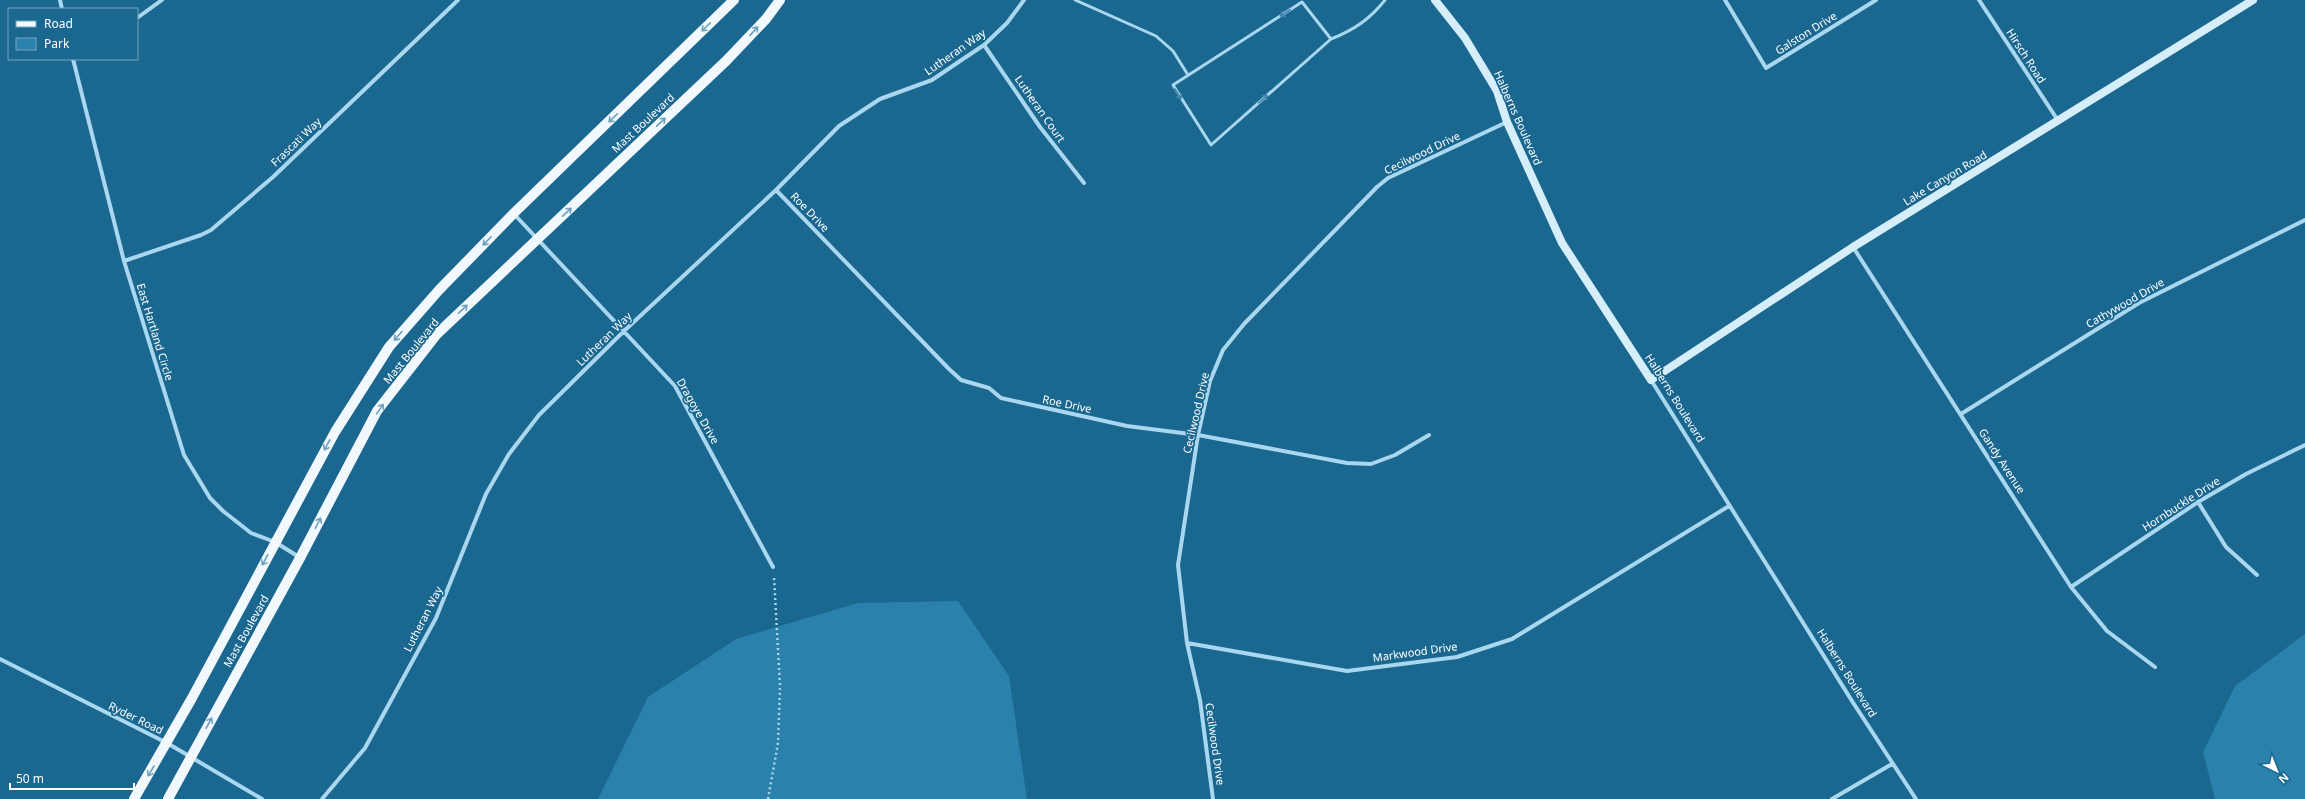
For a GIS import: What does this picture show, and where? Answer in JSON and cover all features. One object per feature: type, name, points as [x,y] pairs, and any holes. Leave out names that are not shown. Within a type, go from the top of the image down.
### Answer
[{"type":"main road","name":"Mast Boulevard","points":[[134,799],[167,743],[335,432],[389,347],[439,290],[514,214],[734,0]]},
{"type":"main road","name":"Mast Boulevard","points":[[168,799],[300,558],[377,411],[437,334],[726,61],[766,19],[780,0]]},
{"type":"street","points":[[138,17],[162,0]]},
{"type":"street","name":"Frascati Way","points":[[124,261],[201,235],[211,230],[273,177],[458,0]]},
{"type":"street","name":"Lutheran Way","points":[[322,799],[365,748],[436,618],[486,494],[509,454],[539,415],[624,331],[776,190],[839,126],[880,99],[932,80],[984,45],[1008,23],[1024,0]]},
{"type":"street","name":"Halberns Boulevard","points":[[1435,0],[1482,64],[1497,91],[1507,122],[1562,243],[1651,380],[1892,764],[1916,799]]},
{"type":"street","name":"Galston Drive","points":[[1725,0],[1766,68],[1876,0]]},
{"type":"street","name":"Hirsch Road","points":[[1979,0],[2059,122]]},
{"type":"street","name":"Lake Canyon Road","points":[[1651,380],[1853,247],[2059,122],[2253,0]]},
{"type":"street","name":"Lutheran Court","points":[[984,45],[1040,127],[1084,183]]},
{"type":"street","name":"East Hartland Circle","points":[[73,60],[124,261],[184,455],[210,498],[223,511],[251,533],[275,542],[300,558]]},
{"type":"street","name":"Cecilwood Drive","points":[[1213,799],[1200,700],[1187,643],[1178,565],[1198,435],[1210,381],[1223,350],[1247,320],[1359,203],[1388,178],[1507,122]]},
{"type":"street","name":"Roe Drive","points":[[776,190],[961,380],[989,388],[1001,398],[1127,426],[1198,435],[1347,463],[1371,464],[1395,455],[1429,435]]},
{"type":"street","name":"Dragoye Drive","points":[[514,214],[539,238],[675,386],[773,567]]},
{"type":"street","name":"Cathywood Drive","points":[[1961,414],[2139,303],[2305,220]]},
{"type":"street","name":"Gandy Avenue","points":[[1853,247],[2071,587],[2107,631],[2155,667]]},
{"type":"street","name":"Hornbuckle Drive","points":[[2071,587],[2198,502],[2246,474],[2305,445]]},
{"type":"street","points":[[2198,502],[2226,548],[2257,575]]},
{"type":"street","name":"Markwood Drive","points":[[1187,643],[1347,671],[1458,657],[1512,639],[1729,506]]},
{"type":"street","name":"Ryder Road","points":[[0,659],[167,743],[262,799]]},
{"type":"street","points":[[1832,799],[1892,764]]},
{"type":"lane","points":[[1075,0],[1156,36],[1173,51],[1188,75]]},
{"type":"lane","points":[[1331,39],[1302,2],[1173,85],[1211,145],[1331,39],[1353,30],[1372,16],[1385,0]]},
{"type":"path","points":[[768,799],[778,743],[780,686],[773,567]]},
{"type":"green space","points":[[958,601],[1009,676],[1027,799],[598,799],[648,697],[736,639],[858,603]]},
{"type":"green space","points":[[2305,634],[2305,799],[2215,799],[2203,752],[2235,686]]}]
